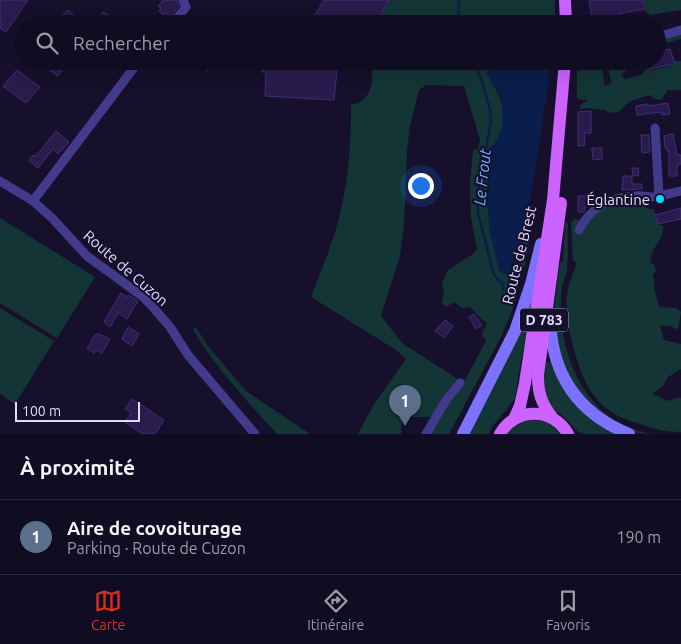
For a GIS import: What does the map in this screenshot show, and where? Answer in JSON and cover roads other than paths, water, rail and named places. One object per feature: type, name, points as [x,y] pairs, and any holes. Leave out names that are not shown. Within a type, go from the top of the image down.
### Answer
[{"type":"main road","points":[[565,0],[566,15]]},
{"type":"main road","name":"Route de Brest","points":[[514,419],[521,402],[538,306],[557,160],[565,70]]},
{"type":"main road","name":"Route de Brest","points":[[566,70],[568,119],[565,165],[541,341],[538,387],[541,401],[552,417],[561,424],[568,434]]},
{"type":"main road","name":"Route de Brest","points":[[463,434],[522,313],[538,260],[557,160]]},
{"type":"main road","name":"Route de Brest","points":[[550,283],[551,339],[554,356],[564,379],[572,392],[588,409],[603,421],[629,434]]},
{"type":"main road","points":[[500,434],[504,427],[514,419],[528,414],[536,413],[552,417]]},
{"type":"street","points":[[179,15],[186,7],[183,0]]},
{"type":"street","points":[[666,35],[681,30]]},
{"type":"street","points":[[33,201],[132,70]]},
{"type":"street","points":[[655,128],[655,196]]},
{"type":"street","name":"Route de Cuzon","points":[[1,184],[33,201],[48,214],[87,256],[142,296],[170,327],[188,356],[255,434]]},
{"type":"street","points":[[579,230],[592,211],[604,202],[628,196],[655,196],[681,191]]},
{"type":"street","points":[[426,434],[442,405],[460,383]]},
{"type":"water","points":[[542,70],[547,72],[549,80],[528,215],[516,268],[508,275],[499,271],[489,229],[487,193],[490,149],[497,139],[503,124],[502,103],[498,91],[486,71]]},
{"type":"waterway","name":"Le Frout","points":[[458,15],[459,0]]},
{"type":"waterway","name":"Le Frout","points":[[477,70],[481,78],[490,110],[491,122],[478,188],[478,213],[494,275],[503,284],[503,290]]},
{"type":"place","name":"Églantine","points":[[660,199]]},
{"type":"place","name":"Aire de covoiturage","points":[[405,426]]}]
